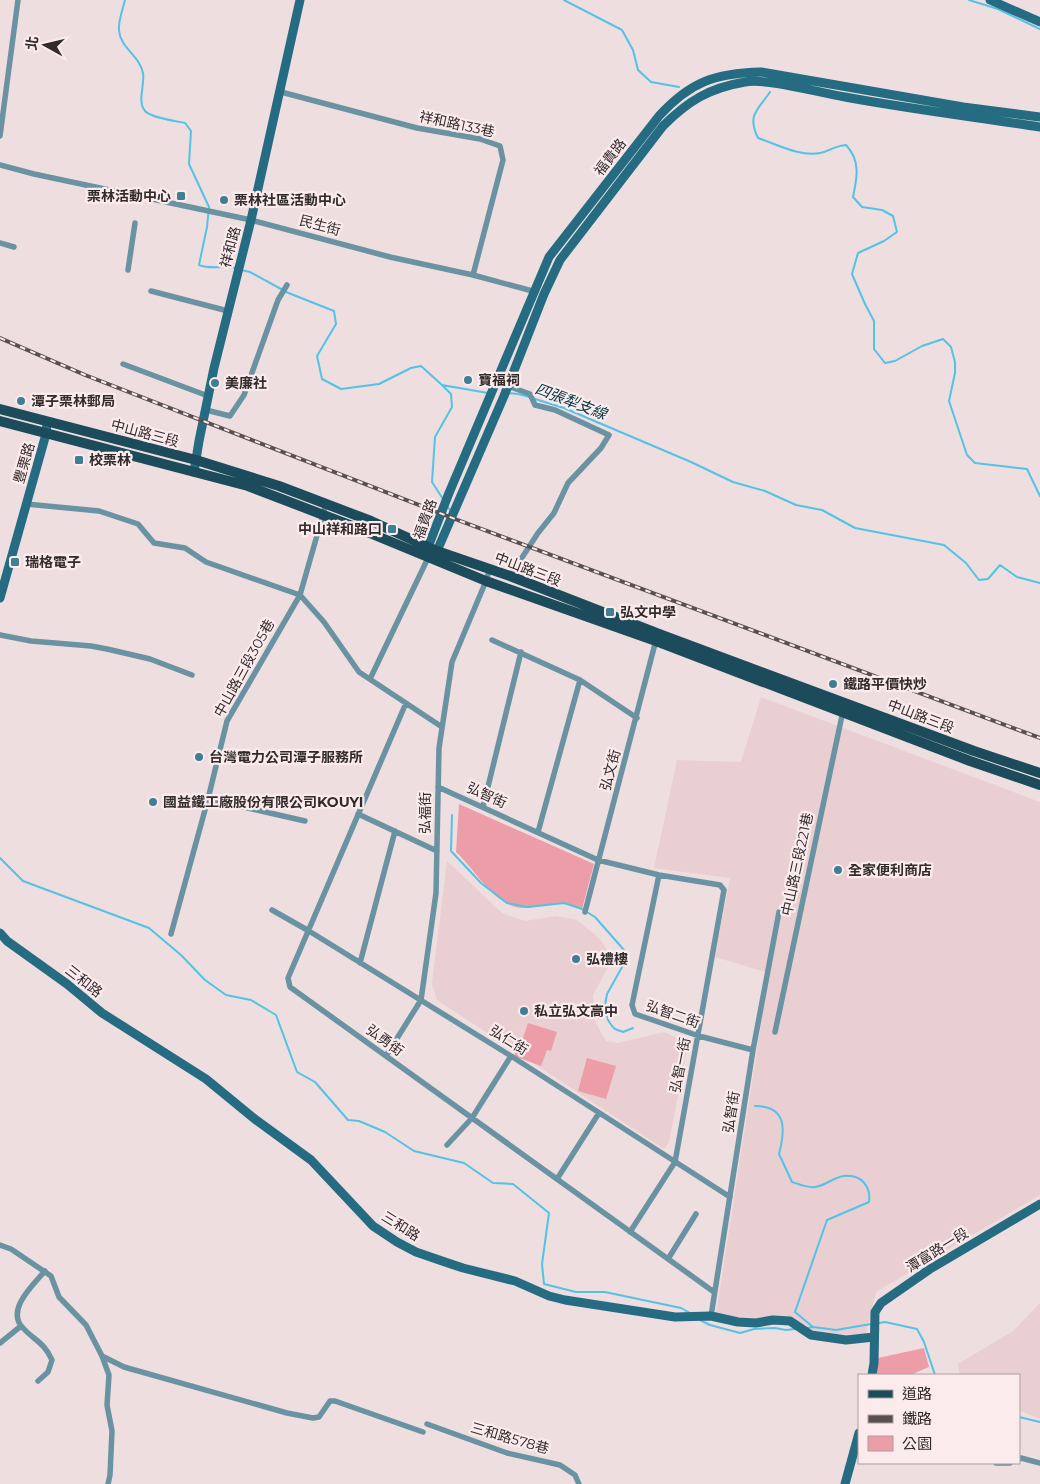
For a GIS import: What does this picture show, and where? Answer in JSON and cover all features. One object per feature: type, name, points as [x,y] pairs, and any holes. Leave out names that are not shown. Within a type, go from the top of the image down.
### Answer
[{"type":"main road","name":"中山路三段","points":[[0,409],[196,460],[279,486],[371,521],[486,581],[657,637],[1040,773]]},
{"type":"main road","name":"中山路三段","points":[[0,422],[248,486],[322,516],[431,552],[490,568],[842,713],[1040,785]]},
{"type":"street","points":[[0,136],[18,0]]},
{"type":"street","name":"祥和路","points":[[194,472],[208,396],[281,92],[284,70],[300,0]]},
{"type":"street","points":[[990,0],[1040,22]]},
{"type":"street","name":"福貴路","points":[[431,552],[447,498],[550,257],[660,116],[673,101],[687,90],[720,76],[736,72],[761,72],[962,106],[1040,117]]},
{"type":"street","name":"福貴路","points":[[431,552],[503,399],[544,294],[560,260],[664,126],[681,108],[697,97],[722,87],[747,81],[768,82],[845,97],[1040,127]]},
{"type":"street","name":"祥和路133巷","points":[[281,92],[417,128],[480,139],[500,146],[503,160],[473,275]]},
{"type":"street","name":"民生街","points":[[0,165],[251,220],[390,257],[473,275],[544,294]]},
{"type":"street","points":[[128,270],[135,223]]},
{"type":"street","points":[[0,243],[14,247]]},
{"type":"street","points":[[206,410],[230,416],[238,405],[244,395],[278,300],[287,285]]},
{"type":"street","points":[[151,291],[228,311]]},
{"type":"street","points":[[123,364],[208,396]]},
{"type":"street","points":[[498,376],[508,386],[530,394],[535,406],[554,410],[609,435],[601,448],[568,483],[554,513],[538,533],[510,576]]},
{"type":"street","name":"豐栗路","points":[[0,598],[46,434],[47,422]]},
{"type":"street","points":[[26,504],[99,511],[138,524],[154,543],[185,548],[206,562],[300,595],[324,622],[359,672],[442,727]]},
{"type":"street","name":"中山路三段305巷","points":[[171,934],[227,721],[300,595],[326,504]]},
{"type":"street","points":[[370,679],[431,552]]},
{"type":"street","name":"弘福街","points":[[386,1056],[420,1000],[436,893],[439,748],[452,662],[490,568]]},
{"type":"street","points":[[0,635],[31,641],[107,649],[150,659],[192,674]]},
{"type":"street","name":"弘文街","points":[[585,912],[657,637]]},
{"type":"street","points":[[492,640],[580,680],[637,718]]},
{"type":"street","points":[[483,807],[521,652]]},
{"type":"street","points":[[538,832],[580,680]]},
{"type":"street","name":"中山路三段221巷","points":[[775,1032],[844,702]]},
{"type":"street","name":"弘勇街","points":[[406,703],[288,978],[290,987],[714,1292]]},
{"type":"street","name":"弘智街","points":[[438,787],[598,860],[659,875],[720,885],[724,890]]},
{"type":"street","points":[[208,799],[305,821]]},
{"type":"street","points":[[358,814],[437,851]]},
{"type":"street","points":[[360,963],[395,831]]},
{"type":"street","name":"弘智二街","points":[[659,875],[632,1005],[635,1014],[699,1036],[753,1050]]},
{"type":"street","name":"弘智一街","points":[[630,1232],[675,1162],[724,890]]},
{"type":"street","name":"弘仁街","points":[[272,910],[511,1056],[730,1197]]},
{"type":"street","name":"弘智街","points":[[711,1316],[753,1050],[779,912]]},
{"type":"street","name":"三和路","points":[[0,933],[102,1013],[206,1079],[256,1120],[311,1160],[373,1226],[396,1242],[416,1252],[463,1268],[515,1281],[557,1298],[660,1316],[711,1316],[738,1322],[756,1323],[772,1320],[790,1321],[811,1335],[846,1340],[874,1334]]},
{"type":"street","points":[[447,1145],[472,1118],[511,1056]]},
{"type":"street","points":[[557,1179],[599,1113]]},
{"type":"street","name":"潭富路一段","points":[[872,1374],[874,1319],[877,1307],[888,1297],[938,1264],[1040,1204]]},
{"type":"street","points":[[668,1259],[696,1214]]},
{"type":"street","points":[[0,1245],[11,1249],[51,1276],[59,1297],[86,1325],[102,1356],[109,1375],[106,1405],[112,1431],[108,1484]]},
{"type":"street","points":[[38,1381],[48,1372],[52,1360],[47,1348],[21,1326],[18,1314],[19,1303],[26,1292],[45,1271]]},
{"type":"street","points":[[0,1342],[21,1326]]},
{"type":"street","points":[[102,1356],[124,1367],[286,1413],[313,1418],[319,1417],[330,1401],[334,1401],[423,1432]]},
{"type":"street","name":"三和路578巷","points":[[427,1424],[506,1453],[560,1465],[575,1475],[579,1484]]},
{"type":"street","points":[[845,1484],[858,1437]]},
{"type":"street","points":[[1020,1458],[1040,1463]]},
{"type":"shaded area","points":[[761,697],[1040,802],[1040,1195],[876,1292],[866,1334],[818,1335],[787,1316],[742,1320],[716,1314],[769,973],[715,957],[730,878],[654,868],[677,760],[741,762]]},
{"type":"shaded area","name":"私立弘文高中","points":[[447,861],[502,913],[525,921],[556,916],[577,920],[599,938],[613,958],[593,995],[595,1021],[606,1041],[618,1043],[664,1032],[688,1043],[669,1143],[664,1149],[437,1000],[432,983]]},
{"type":"shaded area","points":[[1040,1303],[1040,1419],[1020,1410],[1020,1374],[960,1374],[958,1364],[1013,1331]]},
{"type":"green space","points":[[459,804],[594,864],[582,909],[568,904],[524,908],[504,902],[495,895],[456,852]]},
{"type":"green space","points":[[528,1023],[557,1032],[551,1051],[547,1050],[541,1066],[514,1056],[519,1040],[522,1041]]},
{"type":"green space","points":[[587,1058],[616,1066],[606,1099],[578,1091]]},
{"type":"green space","points":[[924,1348],[929,1367],[912,1374],[875,1374],[878,1358]]},
{"type":"waterway","name":"四張犁支線","points":[[125,0],[119,26],[120,36],[141,67],[143,73],[141,98],[145,111],[153,116],[185,123],[191,131],[189,164],[209,207],[199,265],[236,268]]},
{"type":"waterway","points":[[564,0],[622,30],[633,50],[638,70],[651,82],[679,87]]},
{"type":"waterway","points":[[969,0],[998,9],[1040,29]]},
{"type":"waterway","points":[[770,92],[755,114],[753,124],[758,138],[788,149],[812,154],[846,145],[854,157],[857,170],[853,197],[862,207],[882,210],[893,216],[897,232],[884,241],[858,253],[852,274],[874,321],[874,349],[885,363],[895,361],[922,346],[943,339],[951,347],[955,362],[955,373],[949,401],[967,455],[975,463],[1027,469],[1040,496]]},
{"type":"waterway","name":"四張犁支線","points":[[241,270],[250,272],[281,289]]},
{"type":"waterway","name":"四張犁支線","points":[[286,292],[334,311],[336,324],[317,356],[322,379],[341,389],[379,384],[411,368],[421,366],[442,385],[488,393]]},
{"type":"waterway","points":[[442,385],[451,394],[452,407],[435,437],[432,482],[443,499]]},
{"type":"waterway","name":"四張犁支線","points":[[508,393],[530,397]]},
{"type":"waterway","name":"四張犁支線","points":[[535,399],[564,408],[733,482],[765,491],[796,505],[822,510],[855,528],[944,545],[966,563],[979,580],[988,579],[1000,565],[1017,577],[1040,583]]},
{"type":"waterway","points":[[447,506],[450,510]]},
{"type":"waterway","points":[[452,815],[451,851],[481,883],[507,903],[528,907],[564,903],[582,909],[595,917],[624,950],[626,960],[607,994],[605,1005],[608,1020],[615,1029],[623,1032],[633,1028]]},
{"type":"waterway","points":[[0,858],[23,881],[149,928],[181,955],[205,980],[226,995],[251,1000],[276,1015],[297,1072],[315,1082],[348,1120],[359,1121],[385,1132],[414,1151],[464,1163],[493,1183],[513,1184],[549,1213],[542,1264],[544,1284],[576,1292],[605,1292],[681,1308],[690,1313]]},
{"type":"waterway","points":[[755,1106],[774,1110],[782,1121],[783,1129],[779,1154],[792,1182],[815,1187],[840,1177],[850,1176],[864,1182],[869,1196],[869,1202],[827,1220],[795,1312],[813,1327],[836,1330],[871,1324]]},
{"type":"waterway","points":[[700,1320],[710,1325],[740,1333],[754,1329],[795,1329]]},
{"type":"waterway","points":[[879,1323],[885,1322],[917,1329],[924,1342],[935,1374]]},
{"type":"waterway","points":[[807,1328],[813,1327]]},
{"type":"waterway","points":[[1020,1417],[1040,1422]]},
{"type":"railway","points":[[0,338],[85,375],[455,519],[1040,738]]},
{"type":"place","name":"栗林活動中心","points":[[181,196]]},
{"type":"place","name":"栗林社區活動中心","points":[[224,200]]},
{"type":"place","name":"寶福祠","points":[[468,380]]},
{"type":"place","name":"美廉社","points":[[215,383]]},
{"type":"place","name":"潭子栗林郵局","points":[[21,401]]},
{"type":"place","name":"校栗林","points":[[79,460]]},
{"type":"place","name":"中山祥和路口","points":[[392,529]]},
{"type":"place","name":"瑞格電子","points":[[15,562]]},
{"type":"place","name":"弘文中學","points":[[610,612]]},
{"type":"place","name":"鐵路平價快炒","points":[[833,684]]},
{"type":"place","name":"台灣電力公司潭子服務所","points":[[199,757]]},
{"type":"place","name":"國益鐵工廠股份有限公司KOUYI","points":[[153,802]]},
{"type":"place","name":"全家便利商店","points":[[838,870]]},
{"type":"place","name":"弘禮樓","points":[[576,959]]},
{"type":"place","name":"私立弘文高中","points":[[524,1011]]}]
